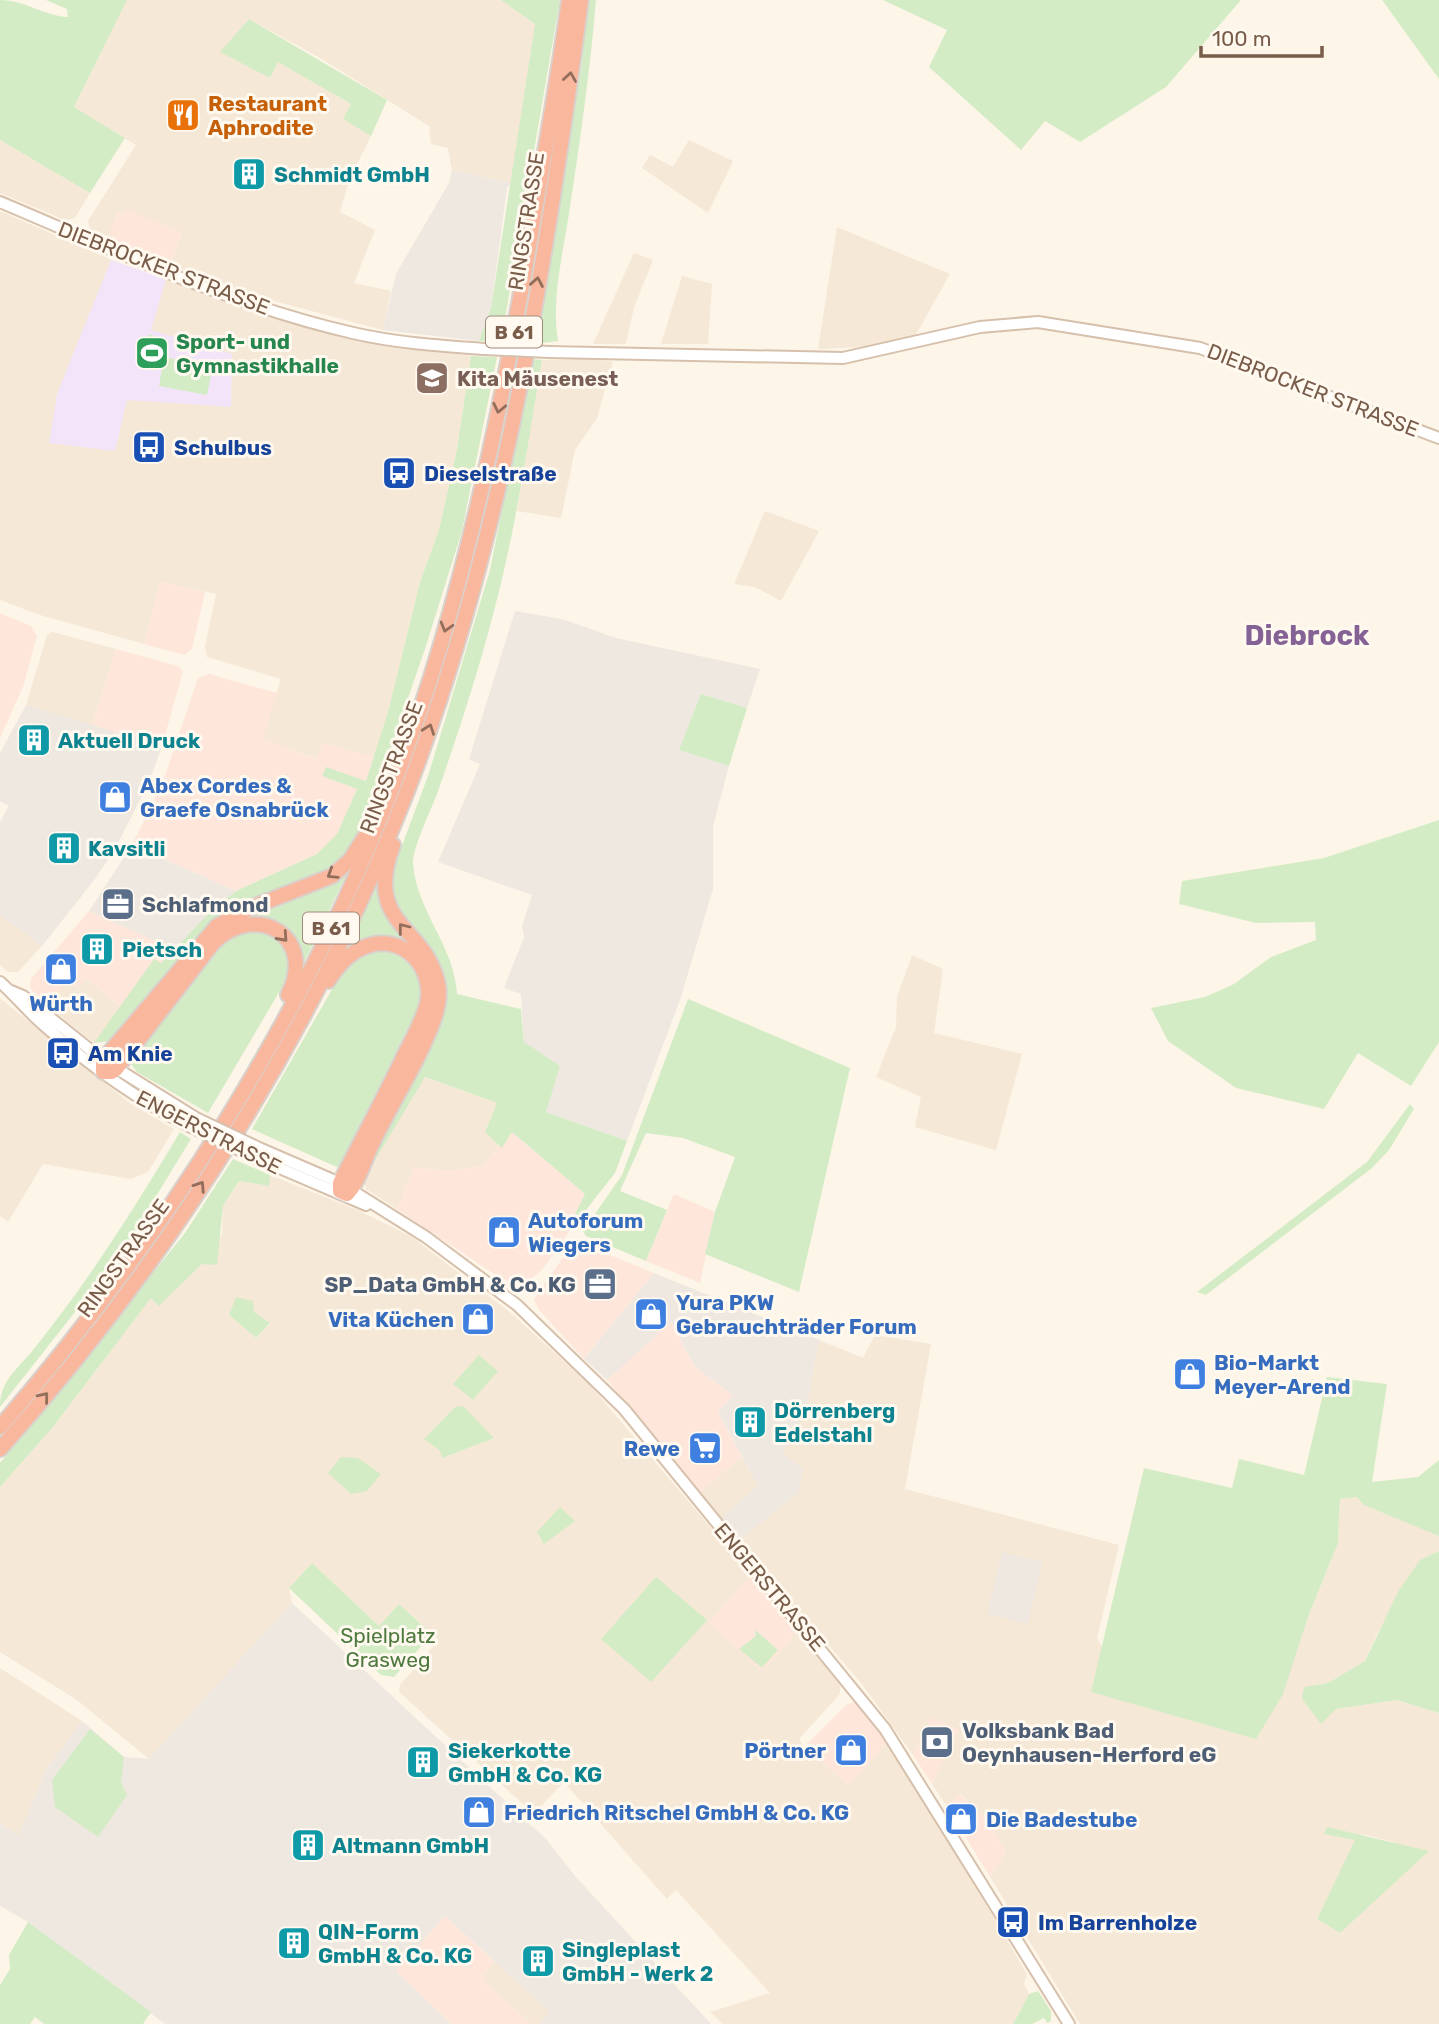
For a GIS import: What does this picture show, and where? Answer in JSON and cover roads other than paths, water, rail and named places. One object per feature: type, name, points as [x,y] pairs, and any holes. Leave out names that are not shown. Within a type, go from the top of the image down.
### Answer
[{"type":"highway","name":"RINGSTRASSE","points":[[0,1427],[129,1264],[199,1162],[255,1071],[346,897],[396,779],[439,651],[487,467],[520,297],[569,0]]},
{"type":"highway","name":"RINGSTRASSE","points":[[0,1449],[78,1356],[168,1233],[225,1149],[309,1002],[357,908],[406,793],[452,656],[497,484],[534,296],[581,0]]},
{"type":"highway","points":[[107,1067],[217,926],[250,908],[320,882],[341,869],[357,850],[381,796],[396,779]]},
{"type":"highway","points":[[345,1189],[429,1031],[438,1001],[436,975],[418,945],[401,928],[384,892],[388,857],[405,811],[406,793]]},
{"type":"highway","points":[[107,1067],[126,1051],[213,943],[233,927],[254,922],[273,927],[282,934],[289,942],[296,966],[290,992],[256,1052],[255,1071]]},
{"type":"highway","points":[[309,1002],[319,996],[341,962],[368,945],[393,944],[404,949],[416,958],[428,980],[423,1016],[345,1189]]},
{"type":"main road","name":"DIEBROCKER STRASSE","points":[[0,202],[192,283],[279,313],[383,339],[550,352],[843,358],[980,327],[1038,323],[1200,348],[1439,438]]},
{"type":"main road","name":"ENGERSTRASSE","points":[[0,982],[11,991],[18,1003],[46,1027],[194,1123],[345,1189],[426,1237],[517,1305],[598,1382],[665,1457],[885,1729],[1069,2024]]},
{"type":"place","name":"Restaurant Aphrodite","points":[[183,115]]},
{"type":"place","name":"Schmidt GmbH","points":[[249,174]]},
{"type":"place","name":"Sport- und Gymnastikhalle","points":[[152,353]]},
{"type":"place","name":"Kita Mäusenest","points":[[432,378]]},
{"type":"place","name":"Schulbus","points":[[149,447]]},
{"type":"place","name":"Dieselstraße","points":[[399,473]]},
{"type":"place","name":"Aktuell Druck","points":[[34,740]]},
{"type":"place","name":"Abex Cordes & Graefe Osnabrück","points":[[115,797]]},
{"type":"place","name":"Kavsitli","points":[[64,848]]},
{"type":"place","name":"Schlafmond","points":[[118,904]]},
{"type":"place","name":"Pietsch","points":[[97,949]]},
{"type":"place","name":"Würth","points":[[61,969]]},
{"type":"place","name":"Am Knie","points":[[63,1053]]},
{"type":"place","name":"Autoforum Wiegers","points":[[504,1232]]},
{"type":"place","name":"SP_Data GmbH & Co. KG","points":[[600,1284]]},
{"type":"place","name":"Yura PKW Gebrauchträder Forum","points":[[651,1314]]},
{"type":"place","name":"Vita Küchen","points":[[478,1319]]},
{"type":"place","name":"Bio-Markt Meyer-Arend","points":[[1190,1374]]},
{"type":"place","name":"Dörrenberg Edelstahl","points":[[750,1422]]},
{"type":"place","name":"Rewe","points":[[705,1448]]},
{"type":"place","name":"Volksbank Bad Oeynhausen-Herford eG","points":[[937,1742]]},
{"type":"place","name":"Pörtner","points":[[851,1750]]},
{"type":"place","name":"Siekerkotte GmbH & Co. KG","points":[[423,1762]]},
{"type":"place","name":"Friedrich Ritschel GmbH & Co. KG","points":[[479,1812]]},
{"type":"place","name":"Die Badestube","points":[[961,1819]]},
{"type":"place","name":"Altmann GmbH","points":[[308,1845]]},
{"type":"place","name":"Im Barrenholze","points":[[1013,1922]]},
{"type":"place","name":"QIN-Form GmbH & Co. KG","points":[[294,1943]]},
{"type":"place","name":"Singleplast GmbH - Werk 2","points":[[538,1961]]},
{"type":"district","name":"Diebrock","points":[[1307,635]]},
{"type":"park label","name":"Spielplatz Grasweg","points":[[388,1647]]}]
